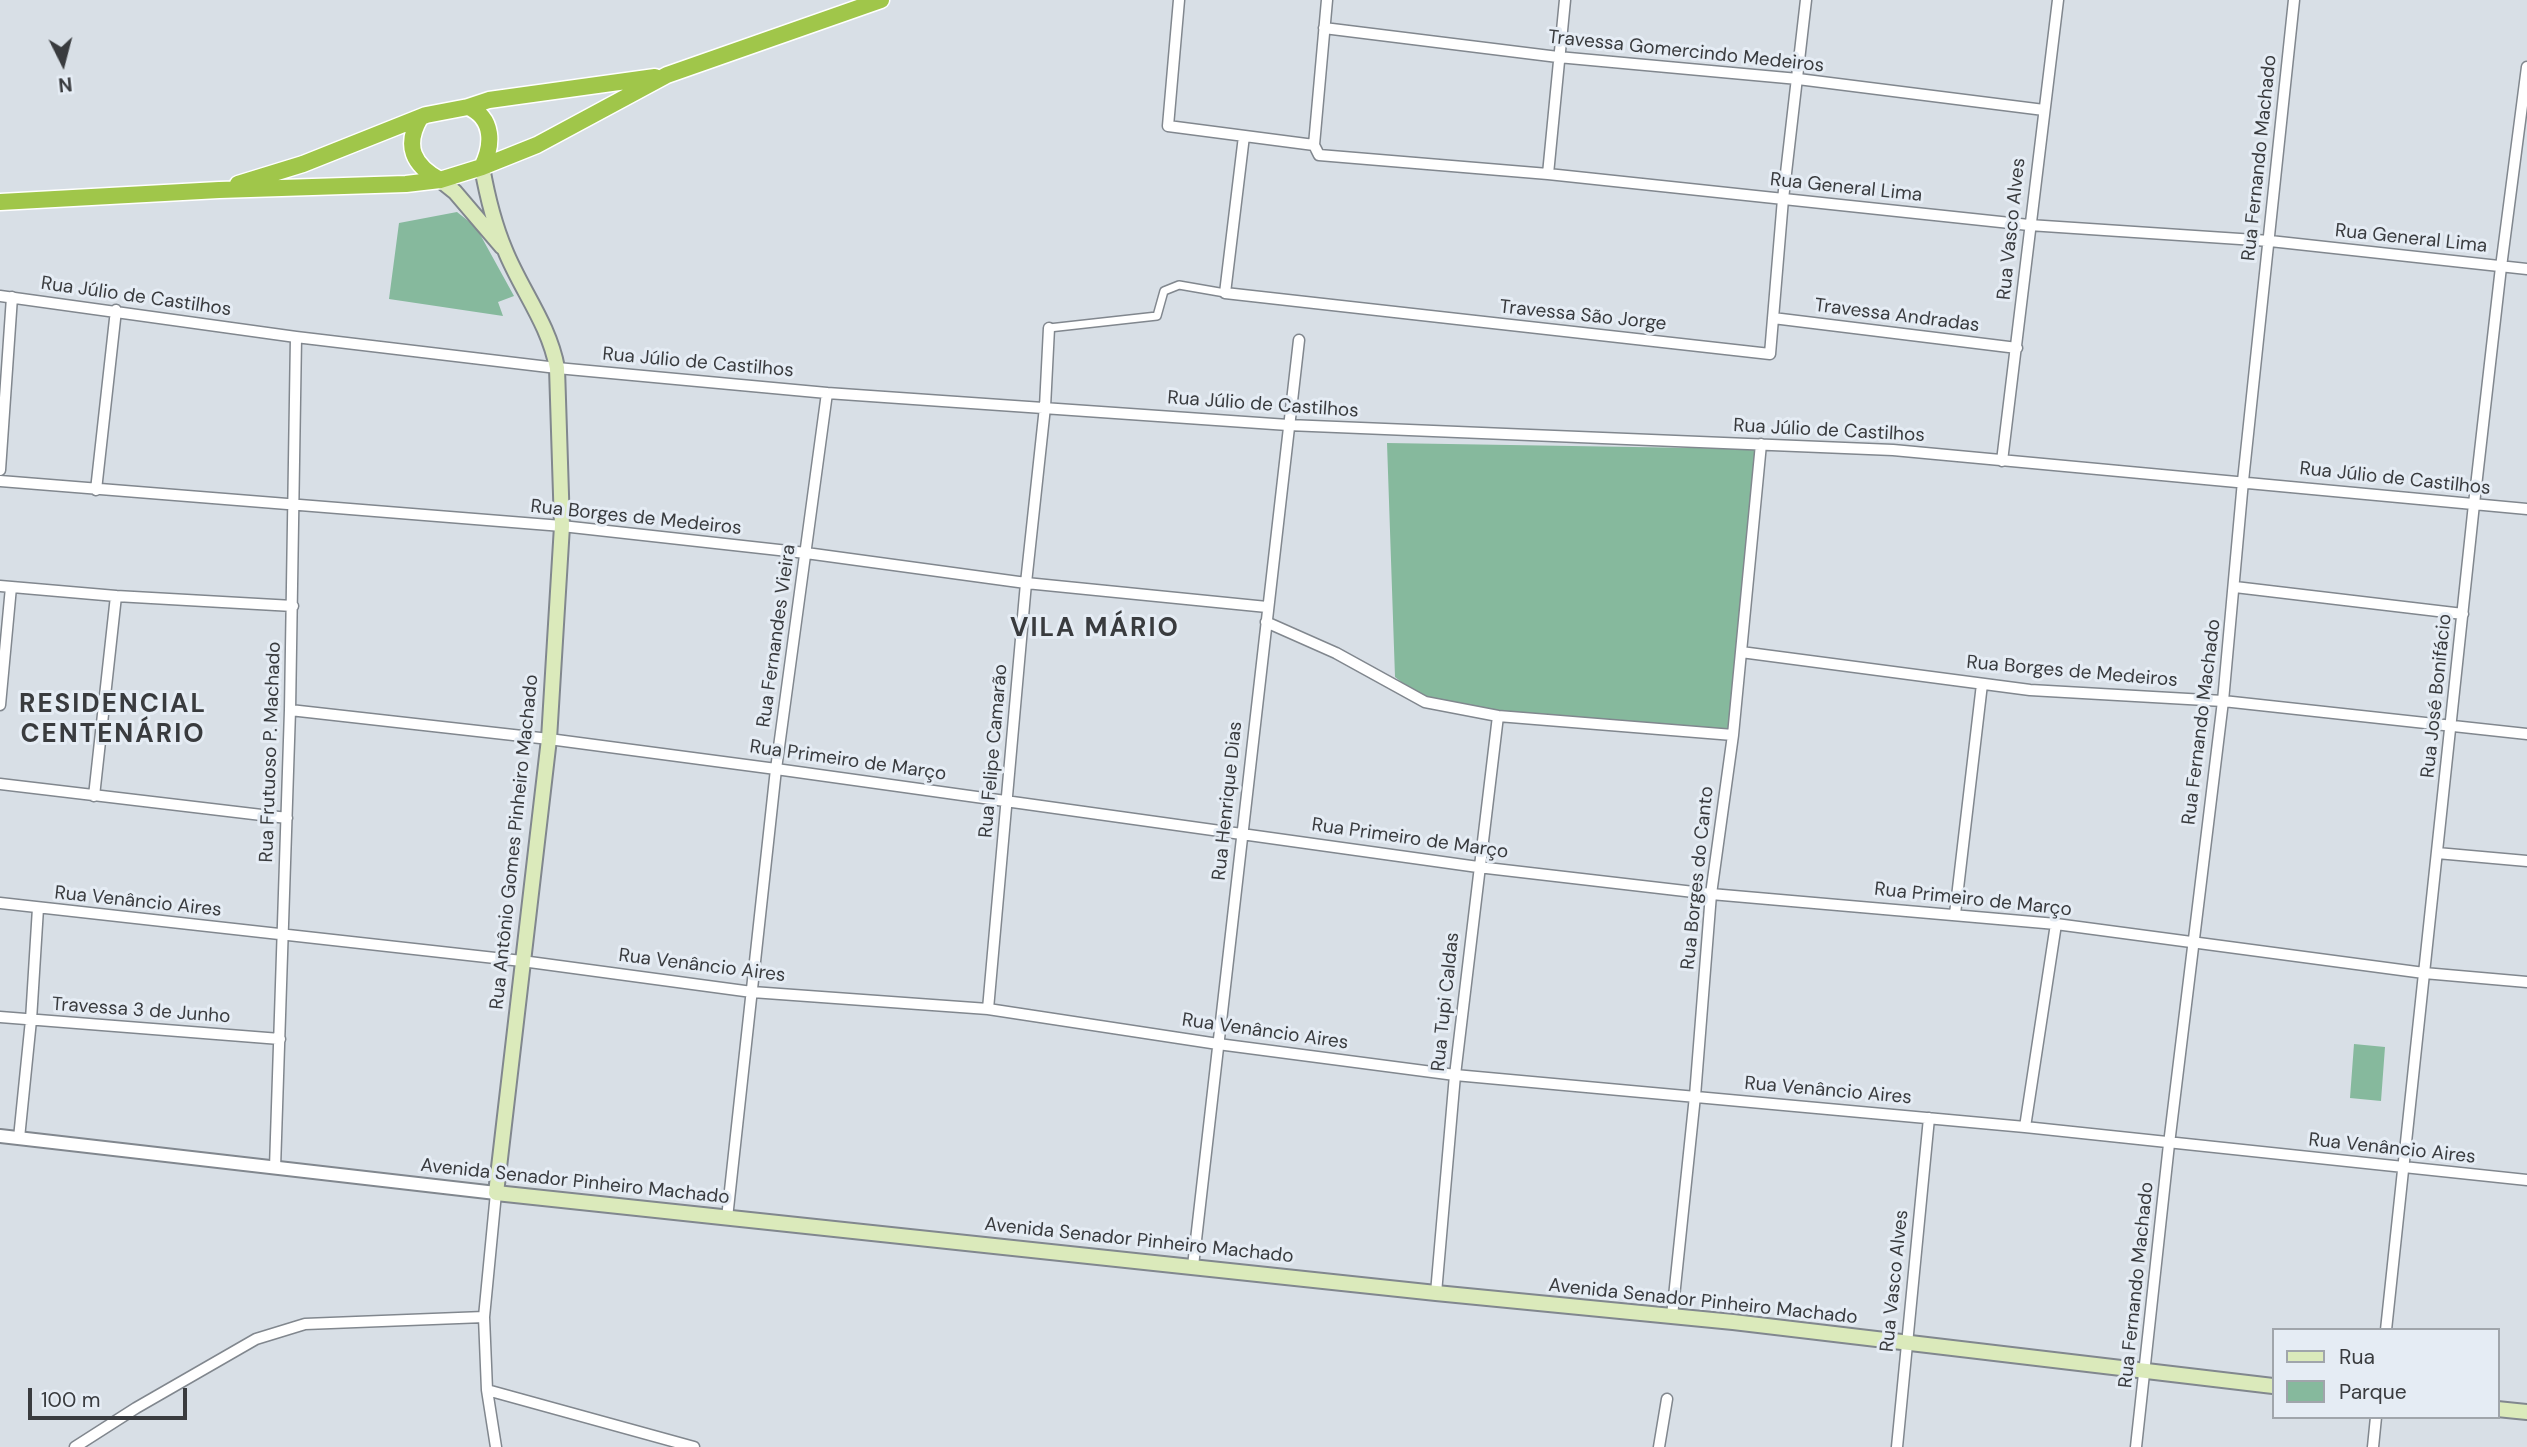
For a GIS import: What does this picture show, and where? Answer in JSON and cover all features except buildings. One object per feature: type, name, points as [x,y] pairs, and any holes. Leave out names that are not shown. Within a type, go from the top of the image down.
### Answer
[{"type":"highway","points":[[0,202],[219,190],[406,184],[440,180],[537,145],[667,75],[881,0]]},
{"type":"highway","points":[[219,190],[303,163],[420,118],[489,100],[667,75]]},
{"type":"highway","points":[[468,107],[484,120],[489,131],[491,143],[482,167]]},
{"type":"highway","points":[[420,118],[411,141],[413,153],[426,173],[440,180]]},
{"type":"main road","name":"Rua Antônio Gomes Pinheiro Machado","points":[[482,167],[505,250],[553,345],[557,368],[562,526],[549,739],[496,1193]]},
{"type":"main road","name":"Rua Antônio Gomes Pinheiro Machado","points":[[440,180],[455,192],[505,250]]},
{"type":"main road","name":"Avenida Senador Pinheiro Machado","points":[[496,1193],[1672,1316],[2272,1386]]},
{"type":"main road","points":[[2499,1409],[2527,1412]]},
{"type":"street","name":"Rua General Lima","points":[[1179,0],[1168,126],[1314,145],[1319,155],[1548,174],[2029,225],[2270,240],[2527,269]]},
{"type":"street","points":[[1314,145],[1327,0]]},
{"type":"street","points":[[1548,174],[1565,0]]},
{"type":"street","points":[[1773,318],[1783,199],[1806,0]]},
{"type":"street","name":"Rua Vasco Alves","points":[[2002,461],[2058,0]]},
{"type":"street","name":"Rua Fernando Machado","points":[[2136,1447],[2169,1144],[2224,701],[2294,0]]},
{"type":"street","name":"Travessa Gomercindo Medeiros","points":[[1324,27],[1558,57],[1798,79],[2044,110]]},
{"type":"street","name":"Rua José Bonifácio","points":[[2386,1328],[2474,504],[2527,67]]},
{"type":"street","points":[[1049,328],[1157,316],[1164,291],[1179,285],[1225,293],[1244,136]]},
{"type":"street","name":"Travessa São Jorge","points":[[1225,293],[1770,354],[1773,318]]},
{"type":"street","name":"Rua Júlio de Castilhos","points":[[0,296],[296,337],[557,368],[827,393],[1288,425],[1893,450],[2527,509]]},
{"type":"street","points":[[0,470],[12,297]]},
{"type":"street","points":[[96,490],[116,310]]},
{"type":"street","name":"Travessa Andradas","points":[[1773,318],[2017,348]]},
{"type":"street","name":"Rua Felipe Camarão","points":[[988,1009],[1026,583],[1045,407],[1049,328]]},
{"type":"street","name":"Rua Frutuoso P. Machado","points":[[275,1168],[293,606],[292,506],[296,337]]},
{"type":"street","name":"Rua Henrique Dias","points":[[1193,1266],[1299,340]]},
{"type":"street","name":"Rua Fernandes Vieira","points":[[727,1218],[776,769],[827,393]]},
{"type":"street","name":"Rua Borges do Canto","points":[[1672,1316],[1695,1097],[1711,894],[1733,735],[1761,444]]},
{"type":"street","name":"Rua Borges de Medeiros","points":[[0,481],[562,526],[806,553],[1026,583],[1267,607]]},
{"type":"street","points":[[0,586],[293,606]]},
{"type":"street","points":[[0,705],[11,587]]},
{"type":"street","points":[[2235,587],[2463,614]]},
{"type":"street","points":[[94,796],[116,596]]},
{"type":"street","points":[[1266,622],[1326,648],[1425,702],[1498,716],[1733,735]]},
{"type":"street","name":"Rua Borges de Medeiros","points":[[1741,652],[2030,690],[2224,701],[2527,734]]},
{"type":"street","points":[[1955,914],[1982,684]]},
{"type":"street","name":"Rua Primeiro de Março","points":[[290,710],[549,739],[1478,867],[1711,894],[2056,925],[2424,973],[2527,982]]},
{"type":"street","name":"Rua Tupi Caldas","points":[[1436,1293],[1455,1075],[1498,716]]},
{"type":"street","points":[[0,784],[287,818]]},
{"type":"street","points":[[2437,853],[2527,861]]},
{"type":"street","name":"Rua Venâncio Aires","points":[[0,903],[522,961],[752,992],[988,1009],[1218,1044],[1455,1075],[2025,1127],[2527,1180]]},
{"type":"street","points":[[19,1138],[31,1020],[38,908]]},
{"type":"street","points":[[2025,1127],[2056,925]]},
{"type":"street","name":"Travessa 3 de Junho","points":[[0,1017],[280,1038]]},
{"type":"street","name":"Rua Vasco Alves","points":[[1896,1447],[1929,1118]]},
{"type":"street","name":"Avenida Senador Pinheiro Machado","points":[[0,1136],[496,1193]]},
{"type":"street","name":"Rua Antônio Gomes Pinheiro Machado","points":[[496,1193],[484,1317],[487,1390],[496,1447]]},
{"type":"street","points":[[75,1447],[256,1339],[305,1324],[484,1317]]},
{"type":"street","points":[[487,1390],[694,1447]]},
{"type":"street","points":[[1659,1447],[1668,1399]]},
{"type":"street","points":[[2373,1447],[2376,1419]]},
{"type":"green space","points":[[457,212],[476,227],[514,296],[498,302],[503,316],[389,299],[399,223]]},
{"type":"green space","points":[[1387,443],[1756,449],[1731,733],[1497,714],[1424,700],[1395,677]]},
{"type":"green space","points":[[2354,1044],[2385,1047],[2381,1101],[2350,1098]]},
{"type":"district","name":"VILA MÁRIO","points":[[1095,629]]},
{"type":"district","name":"RESIDENCIAL CENTENÁRIO","points":[[113,720]]}]
